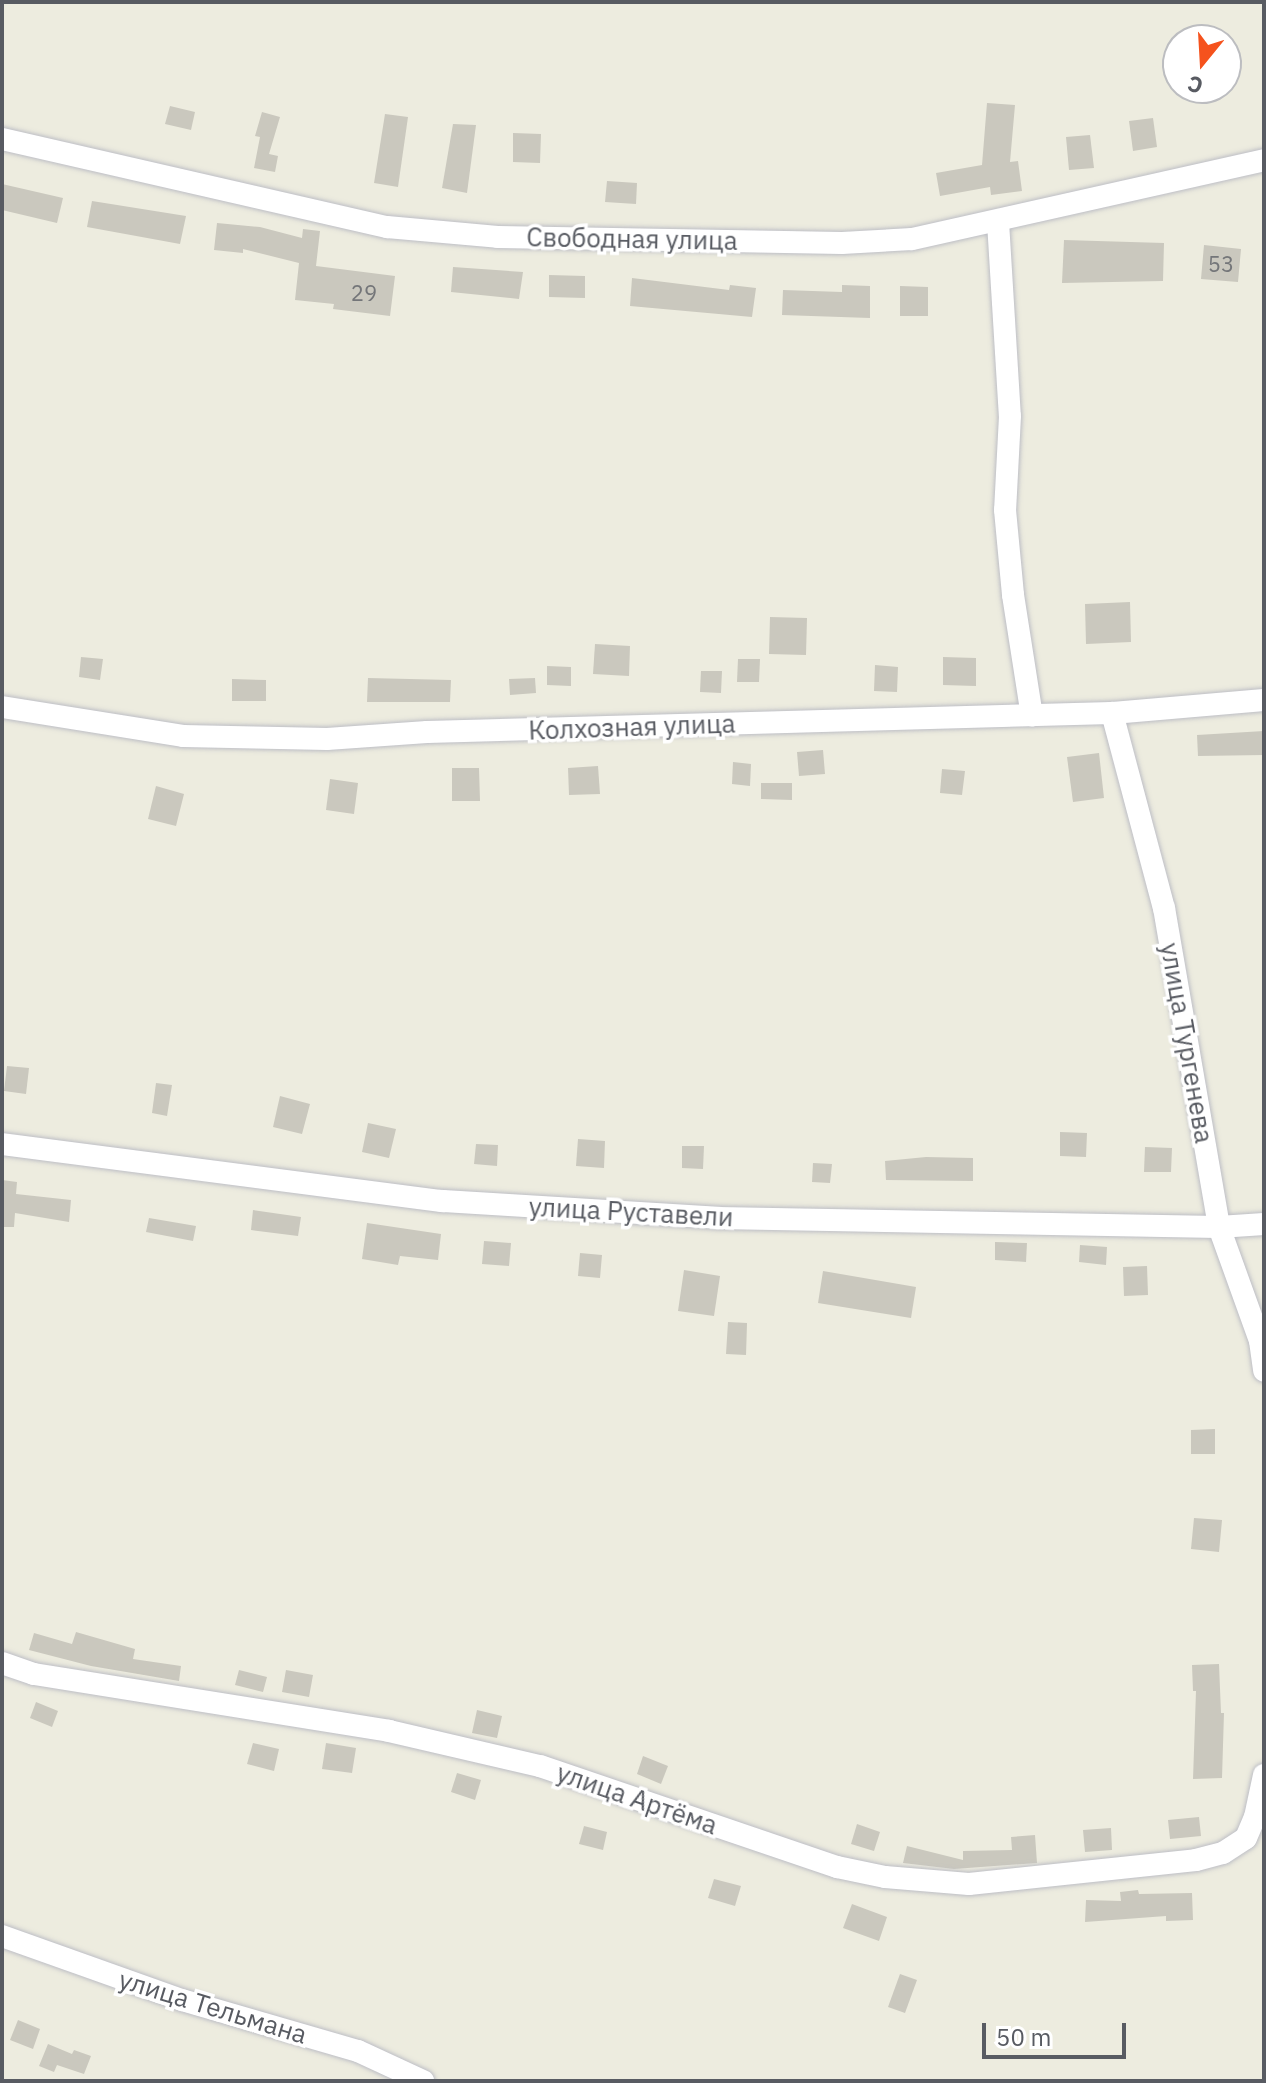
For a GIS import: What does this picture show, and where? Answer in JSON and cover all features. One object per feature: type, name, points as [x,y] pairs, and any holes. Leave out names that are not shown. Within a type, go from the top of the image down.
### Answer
[{"type":"street","name":"Свободная улица","points":[[2,139],[387,227],[498,237],[842,243],[912,239],[1264,160]]},
{"type":"street","points":[[998,222],[1010,416],[1005,510],[1013,595],[1032,716]]},
{"type":"street","name":"Колхозная улица","points":[[2,707],[183,736],[248,739],[1112,713],[1264,700]]},
{"type":"street","name":"улица Тургенева","points":[[1112,713],[1164,908],[1219,1227],[1260,1341],[1264,1371]]},
{"type":"street","name":"улица Руставели","points":[[2,1144],[442,1201],[718,1218],[1219,1227],[1264,1224]]},
{"type":"street","name":"улица Артёма","points":[[2,1663],[34,1674],[389,1731],[540,1766],[837,1867],[885,1877],[969,1884],[1196,1860],[1223,1853],[1246,1838],[1255,1817],[1264,1775]]},
{"type":"street","name":"улица Тельмана","points":[[2,1936],[182,2000],[358,2051],[423,2081]]},
{"type":"building","points":[[987,103],[1015,105],[1010,162],[1018,161],[1022,191],[991,195],[990,187],[940,196],[936,173],[982,165]]},
{"type":"building","points":[[170,106],[195,112],[191,130],[165,124]]},
{"type":"building","points":[[262,112],[280,117],[269,154],[278,156],[275,172],[254,168],[260,137],[255,136]]},
{"type":"building","points":[[385,114],[408,117],[398,187],[374,183]]},
{"type":"building","points":[[1153,118],[1157,147],[1133,151],[1129,121]]},
{"type":"building","points":[[453,124],[476,125],[467,193],[442,188]]},
{"type":"building","points":[[513,133],[541,134],[540,163],[513,162]]},
{"type":"building","points":[[1090,135],[1094,168],[1069,170],[1066,137]]},
{"type":"building","points":[[607,181],[637,183],[636,204],[605,202]]},
{"type":"building","points":[[2,184],[63,198],[57,223],[2,210]]},
{"type":"building","points":[[92,201],[186,216],[180,244],[87,227]]},
{"type":"building","points":[[217,223],[260,227],[302,238],[303,229],[320,231],[316,266],[395,276],[390,316],[333,309],[334,304],[295,300],[299,263],[243,249],[243,253],[214,250]]},
{"type":"building","points":[[1064,240],[1164,243],[1163,281],[1062,283]]},
{"type":"building","points":[[1204,245],[1241,249],[1238,282],[1201,279]]},
{"type":"building","points":[[453,267],[523,272],[519,299],[451,292]]},
{"type":"building","points":[[549,275],[585,276],[585,298],[549,297]]},
{"type":"building","points":[[632,278],[729,290],[730,285],[756,288],[752,317],[630,306]]},
{"type":"building","points":[[842,285],[870,286],[870,318],[782,315],[783,290],[842,292]]},
{"type":"building","points":[[900,286],[928,287],[928,316],[900,316]]},
{"type":"building","points":[[1130,602],[1131,642],[1086,644],[1085,604]]},
{"type":"building","points":[[770,617],[807,618],[806,655],[769,654]]},
{"type":"building","points":[[595,644],[630,646],[629,676],[593,674]]},
{"type":"building","points":[[81,657],[103,659],[100,680],[79,677]]},
{"type":"building","points":[[943,657],[976,658],[976,686],[943,685]]},
{"type":"building","points":[[738,659],[760,659],[759,682],[737,682]]},
{"type":"building","points":[[875,665],[898,667],[897,692],[874,691]]},
{"type":"building","points":[[547,666],[571,667],[571,686],[547,685]]},
{"type":"building","points":[[701,671],[722,671],[721,693],[700,692]]},
{"type":"building","points":[[368,678],[451,680],[450,702],[367,702]]},
{"type":"building","points":[[535,678],[536,693],[510,695],[509,679]]},
{"type":"building","points":[[232,679],[266,680],[266,701],[232,701]]},
{"type":"building","points":[[1264,731],[1264,755],[1198,756],[1197,735]]},
{"type":"building","points":[[823,750],[825,774],[799,776],[797,752]]},
{"type":"building","points":[[1099,753],[1104,798],[1073,802],[1067,757]]},
{"type":"building","points":[[733,762],[751,764],[750,786],[732,784]]},
{"type":"building","points":[[598,766],[600,794],[569,795],[568,768]]},
{"type":"building","points":[[452,768],[479,768],[480,801],[452,801]]},
{"type":"building","points":[[942,769],[965,771],[962,795],[940,793]]},
{"type":"building","points":[[330,779],[358,783],[354,814],[326,810]]},
{"type":"building","points":[[761,783],[792,783],[792,800],[761,799]]},
{"type":"building","points":[[156,786],[184,794],[176,826],[148,819]]},
{"type":"building","points":[[7,1066],[29,1068],[26,1094],[4,1091]]},
{"type":"building","points":[[156,1083],[172,1085],[167,1116],[152,1113]]},
{"type":"building","points":[[280,1096],[310,1104],[302,1134],[273,1127]]},
{"type":"building","points":[[368,1123],[396,1129],[389,1158],[362,1152]]},
{"type":"building","points":[[1060,1132],[1087,1133],[1086,1157],[1060,1156]]},
{"type":"building","points":[[578,1139],[605,1141],[604,1168],[576,1166]]},
{"type":"building","points":[[476,1144],[498,1145],[497,1166],[474,1164]]},
{"type":"building","points":[[682,1146],[704,1146],[703,1169],[682,1168]]},
{"type":"building","points":[[1145,1147],[1172,1148],[1171,1172],[1144,1172]]},
{"type":"building","points":[[926,1157],[973,1158],[973,1181],[886,1180],[885,1161]]},
{"type":"building","points":[[813,1163],[832,1164],[830,1183],[812,1182]]},
{"type":"building","points":[[2,1180],[17,1182],[16,1194],[71,1200],[69,1222],[15,1213],[14,1227],[2,1227]]},
{"type":"building","points":[[253,1210],[301,1217],[298,1236],[251,1230]]},
{"type":"building","points":[[149,1218],[196,1226],[193,1241],[146,1232]]},
{"type":"building","points":[[367,1223],[441,1234],[438,1260],[400,1256],[398,1265],[362,1259]]},
{"type":"building","points":[[484,1241],[511,1243],[509,1266],[482,1264]]},
{"type":"building","points":[[995,1242],[1027,1243],[1026,1262],[995,1260]]},
{"type":"building","points":[[1080,1245],[1107,1247],[1106,1265],[1079,1262]]},
{"type":"building","points":[[580,1253],[602,1255],[600,1278],[578,1276]]},
{"type":"building","points":[[1147,1266],[1148,1295],[1124,1296],[1123,1267]]},
{"type":"building","points":[[684,1270],[720,1276],[714,1316],[678,1311]]},
{"type":"building","points":[[823,1271],[916,1287],[911,1318],[818,1303]]},
{"type":"building","points":[[728,1322],[747,1323],[746,1355],[726,1354]]},
{"type":"building","points":[[1215,1429],[1215,1454],[1191,1454],[1191,1430]]},
{"type":"building","points":[[1194,1518],[1222,1520],[1219,1552],[1191,1549]]},
{"type":"building","points":[[76,1632],[135,1649],[133,1659],[181,1666],[179,1681],[91,1666],[29,1650],[34,1633],[72,1644]]},
{"type":"building","points":[[1219,1664],[1221,1713],[1224,1713],[1222,1778],[1193,1779],[1196,1691],[1193,1691],[1192,1665]]},
{"type":"building","points":[[239,1670],[267,1677],[263,1692],[235,1685]]},
{"type":"building","points":[[286,1670],[313,1675],[309,1697],[282,1692]]},
{"type":"building","points":[[36,1702],[58,1711],[52,1727],[30,1718]]},
{"type":"building","points":[[477,1710],[502,1716],[497,1738],[472,1733]]},
{"type":"building","points":[[253,1743],[279,1749],[274,1771],[247,1764]]},
{"type":"building","points":[[326,1743],[356,1748],[352,1773],[322,1769]]},
{"type":"building","points":[[643,1756],[668,1766],[661,1784],[637,1774]]},
{"type":"building","points":[[457,1773],[481,1780],[475,1800],[451,1792]]},
{"type":"building","points":[[1199,1817],[1201,1836],[1170,1839],[1168,1820]]},
{"type":"building","points":[[857,1824],[880,1832],[874,1851],[851,1844]]},
{"type":"building","points":[[584,1826],[607,1832],[603,1850],[579,1844]]},
{"type":"building","points":[[1111,1828],[1112,1850],[1085,1852],[1083,1830]]},
{"type":"building","points":[[1035,1835],[1037,1863],[954,1869],[903,1863],[907,1846],[963,1860],[963,1851],[1012,1850],[1011,1837]]},
{"type":"building","points":[[714,1879],[741,1886],[735,1906],[708,1898]]},
{"type":"building","points":[[1138,1890],[1139,1894],[1192,1893],[1193,1920],[1166,1921],[1166,1916],[1085,1922],[1086,1900],[1121,1901],[1120,1892]]},
{"type":"building","points":[[852,1904],[887,1917],[879,1941],[843,1928]]},
{"type":"building","points":[[900,1974],[917,1980],[905,2013],[888,2007]]},
{"type":"building","points":[[18,2020],[40,2029],[33,2049],[10,2040]]},
{"type":"building","points":[[48,2044],[72,2054],[74,2050],[91,2056],[84,2074],[57,2065],[54,2072],[39,2066]]}]
